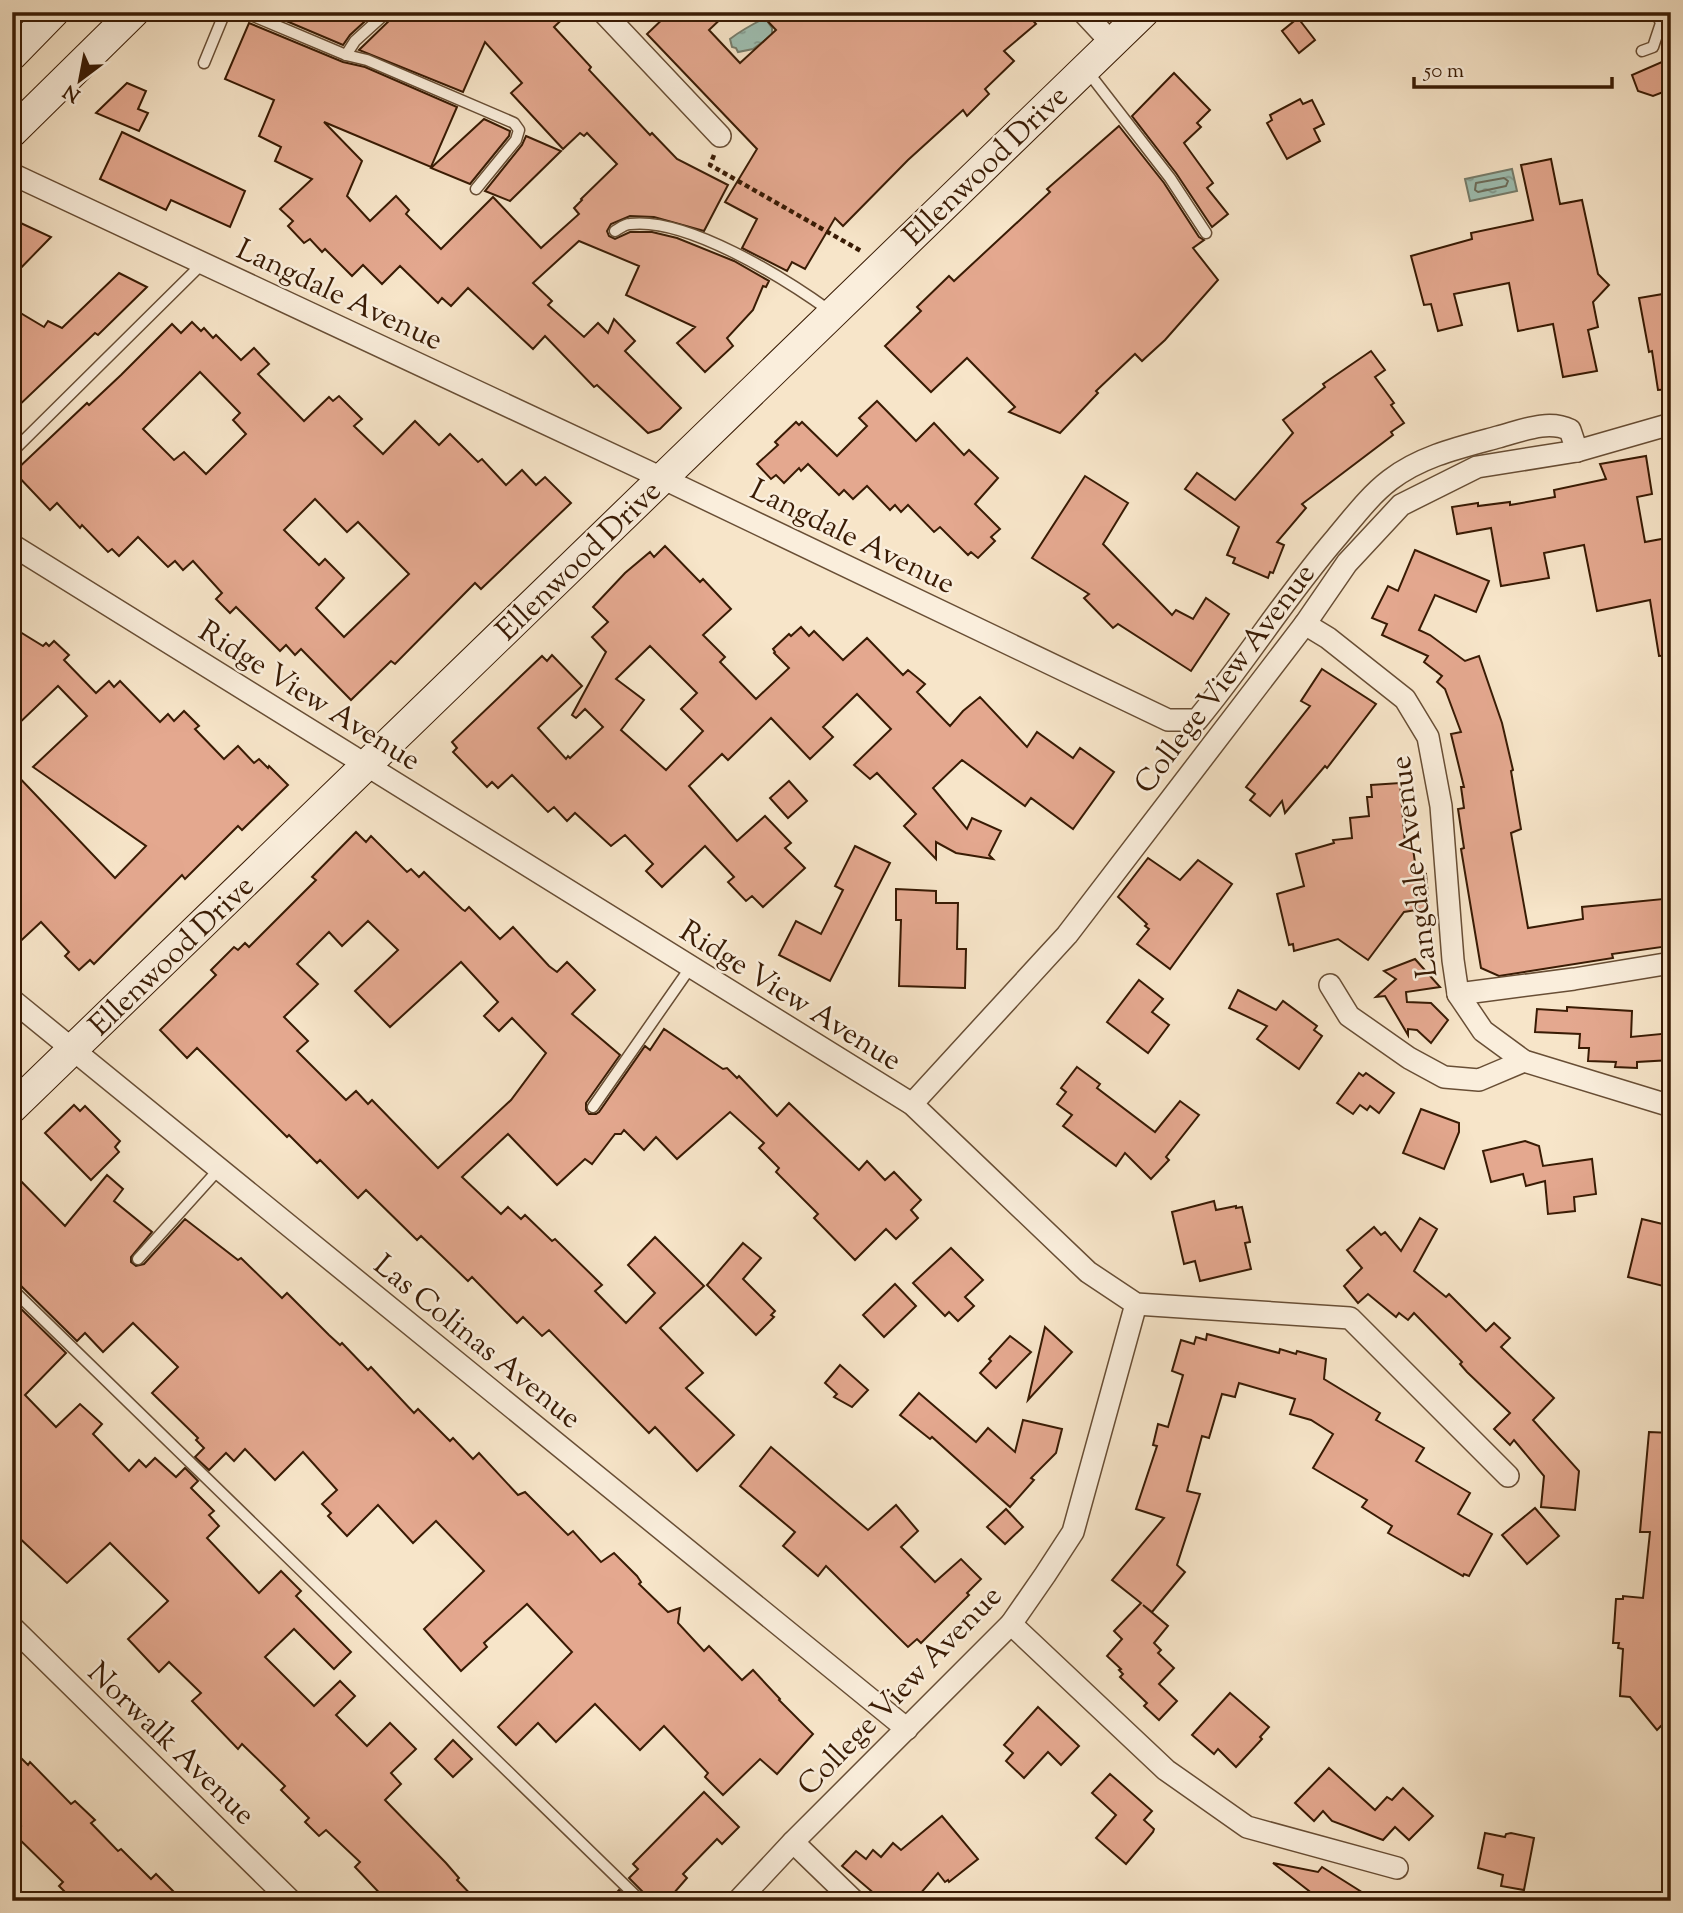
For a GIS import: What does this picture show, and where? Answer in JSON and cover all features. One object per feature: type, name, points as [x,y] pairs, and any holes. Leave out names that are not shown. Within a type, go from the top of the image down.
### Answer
[{"type":"street","points":[[12,55],[54,12]]},
{"type":"street","points":[[12,132],[134,12]]},
{"type":"street","points":[[603,12],[720,136]]},
{"type":"street","points":[[1083,12],[1111,42]]},
{"type":"street","name":"Ellenwood Drive","points":[[12,1108],[1144,12]]},
{"type":"street","name":"Langdale Avenue","points":[[12,174],[662,478],[1168,720],[1197,720],[1224,687],[1303,576],[1368,499],[1391,479],[1434,455],[1538,427],[1558,424],[1570,430],[1577,451]]},
{"type":"street","name":"College View Avenue","points":[[912,1104],[1067,935],[1305,624],[1347,563],[1401,505],[1477,467],[1577,451],[1671,424]]},
{"type":"street","name":"Ridge View Avenue","points":[[12,545],[912,1104],[1088,1272],[1136,1304],[1350,1318],[1507,1476]]},
{"type":"street","name":"Langdale Avenue","points":[[1305,624],[1328,638],[1405,699],[1428,737],[1441,806],[1452,960],[1458,994],[1483,1031],[1524,1061],[1671,1106]]},
{"type":"street","points":[[1458,994],[1671,963]]},
{"type":"street","points":[[1331,985],[1349,1016],[1409,1058],[1444,1077],[1479,1080],[1524,1061]]},
{"type":"street","name":"Las Colinas Avenue","points":[[12,1000],[906,1729]]},
{"type":"street","name":"College View Avenue","points":[[738,1901],[793,1842],[1011,1624],[1073,1532],[1136,1304]]},
{"type":"street","points":[[1011,1624],[1166,1770],[1247,1827],[1396,1868]]},
{"type":"street","name":"Norwalk Avenue","points":[[12,1627],[291,1901]]},
{"type":"street","points":[[793,1842],[855,1901]]},
{"type":"lane","points":[[204,63],[225,12]]},
{"type":"lane","points":[[244,12],[514,122],[519,130],[516,140],[476,189]]},
{"type":"lane","points":[[346,55],[355,41],[387,12]]},
{"type":"lane","points":[[1642,51],[1653,47],[1661,23],[1656,12]]},
{"type":"lane","points":[[1085,68],[1170,178],[1206,233]]},
{"type":"lane","points":[[615,231],[628,223],[672,227],[722,246],[803,291],[833,312]]},
{"type":"lane","points":[[12,452],[203,263]]},
{"type":"lane","points":[[593,1107],[690,968]]},
{"type":"lane","points":[[138,1259],[219,1169]]},
{"type":"lane","points":[[12,1289],[641,1901]]},
{"type":"path","points":[[720,136],[710,165],[883,264]]},
{"type":"water","points":[[765,18],[772,28],[772,35],[753,49],[738,52],[732,47],[730,39]]},
{"type":"water","points":[[1512,169],[1517,191],[1470,201],[1465,179]]},
{"type":"building","points":[[265,12],[375,12],[343,45]]},
{"type":"building","points":[[395,12],[570,12],[554,27],[591,67],[589,70],[650,135],[652,133],[677,159],[728,185],[704,231],[654,217],[630,216],[611,224],[607,231],[609,236],[615,239],[630,232],[652,232],[677,238],[734,261],[769,281],[766,287],[763,286],[753,310],[727,338],[733,346],[705,372],[677,343],[695,327],[626,295],[639,266],[579,241],[533,283],[552,301],[548,305],[584,337],[598,323],[608,333],[614,319],[635,341],[625,351],[681,408],[660,429],[648,433],[597,385],[594,387],[545,336],[533,349],[468,288],[451,306],[442,298],[438,303],[400,266],[382,284],[363,265],[352,276],[325,249],[322,252],[310,239],[304,243],[288,226],[293,221],[280,209],[312,179],[275,161],[281,147],[259,136],[274,100],[225,79],[249,23],[343,62],[365,67],[457,107],[431,167],[324,122],[362,161],[347,196],[370,221],[396,196],[409,210],[406,214],[441,249],[493,197],[541,248],[579,214],[574,208],[617,164],[587,133],[584,136],[580,133],[563,149],[511,93],[522,83],[485,42],[463,92],[359,50]]},
{"type":"building","points":[[670,12],[728,12],[709,30],[740,63],[776,30],[759,12],[1026,12],[1036,24],[1004,51],[1014,61],[985,89],[989,94],[967,116],[963,110],[908,160],[843,226],[835,218],[805,269],[792,262],[787,271],[742,248],[757,219],[725,202],[757,149],[647,34]]},
{"type":"building","points":[[1298,18],[1315,40],[1299,53],[1282,31]]},
{"type":"building","points":[[1671,58],[1671,89],[1653,96],[1638,91],[1632,75]]},
{"type":"building","points":[[1174,73],[1210,110],[1197,123],[1201,127],[1184,143],[1213,183],[1207,188],[1228,214],[1212,227],[1176,173],[1132,116]]},
{"type":"building","points":[[127,83],[146,91],[138,109],[148,113],[139,131],[96,113]]},
{"type":"building","points":[[1300,99],[1303,104],[1312,100],[1324,124],[1314,129],[1320,141],[1287,159],[1267,123],[1272,120],[1270,115]]},
{"type":"building","points":[[484,119],[510,131],[509,136],[470,184],[431,168]]},
{"type":"building","points":[[1119,126],[1164,183],[1199,237],[1204,240],[1193,248],[1218,280],[1165,340],[1142,361],[1135,354],[1096,391],[1098,393],[1060,433],[1009,412],[1015,407],[967,358],[931,392],[885,346],[921,311],[917,307],[949,276],[954,281],[1050,192],[1047,189]]},
{"type":"building","points":[[122,132],[245,191],[230,227],[171,200],[166,210],[100,179]]},
{"type":"building","points":[[526,136],[561,151],[510,201],[485,191],[522,145]]},
{"type":"building","points":[[1551,159],[1560,204],[1582,200],[1598,274],[1609,285],[1593,302],[1598,327],[1588,330],[1597,371],[1563,377],[1553,324],[1518,331],[1509,283],[1454,294],[1462,325],[1438,331],[1431,304],[1424,305],[1411,256],[1472,239],[1471,233],[1533,220],[1521,165]]},
{"type":"building","points":[[12,219],[51,237],[12,277]]},
{"type":"building","points":[[119,273],[147,287],[12,412],[12,308],[44,327],[48,321],[62,328]]},
{"type":"building","points":[[1663,294],[1664,303],[1671,302],[1671,389],[1658,390],[1639,298]]},
{"type":"building","points":[[192,322],[201,331],[204,328],[213,338],[216,335],[241,360],[254,348],[269,364],[258,374],[304,421],[329,397],[333,401],[339,396],[362,419],[354,426],[383,454],[415,421],[439,445],[450,434],[478,462],[482,459],[506,485],[522,470],[536,485],[545,477],[571,503],[481,589],[475,583],[395,664],[391,661],[351,700],[301,649],[295,655],[286,645],[280,651],[236,607],[230,613],[216,599],[222,593],[193,561],[183,570],[175,561],[168,567],[138,537],[119,556],[112,549],[108,552],[57,503],[50,510],[14,472],[87,403],[89,405],[172,324],[181,333]],"holes":[[[200,372],[240,413],[233,420],[246,434],[206,474],[184,452],[174,460],[143,429]],[[315,499],[347,532],[358,522],[409,574],[344,637],[316,608],[344,578],[325,559],[319,565],[284,530]]]},
{"type":"building","points":[[1371,351],[1385,370],[1375,377],[1394,403],[1391,405],[1404,423],[1391,432],[1393,435],[1302,504],[1306,508],[1277,542],[1284,545],[1273,573],[1270,572],[1268,578],[1233,563],[1235,558],[1227,555],[1239,527],[1185,489],[1197,473],[1235,500],[1293,433],[1283,420],[1325,387],[1323,384]]},
{"type":"building","points":[[877,401],[916,441],[934,423],[964,455],[969,450],[998,478],[975,504],[1000,529],[991,537],[995,541],[978,558],[971,552],[968,555],[940,527],[934,532],[908,505],[901,512],[895,505],[890,510],[867,486],[853,499],[844,490],[839,495],[808,464],[801,471],[799,468],[784,483],[776,475],[771,479],[757,464],[778,445],[775,442],[796,422],[799,425],[802,422],[837,456],[867,426],[859,418]]},
{"type":"building","points":[[1646,456],[1652,494],[1637,497],[1645,542],[1667,538],[1669,550],[1671,549],[1671,655],[1659,656],[1650,600],[1597,611],[1584,545],[1544,553],[1549,578],[1501,586],[1491,528],[1457,534],[1452,507],[1478,503],[1478,506],[1510,502],[1510,505],[1555,497],[1554,490],[1606,479],[1600,464]]},
{"type":"building","points":[[1085,476],[1128,503],[1103,544],[1172,615],[1176,610],[1193,619],[1206,598],[1229,614],[1191,671],[1118,624],[1113,628],[1084,598],[1089,594],[1032,558]]},
{"type":"building","points":[[665,546],[700,582],[703,579],[731,609],[703,635],[725,657],[720,662],[756,699],[789,668],[773,649],[801,627],[809,636],[814,631],[843,660],[867,638],[903,675],[908,670],[925,684],[917,692],[950,726],[980,697],[1027,747],[1037,732],[1073,758],[1080,748],[1114,772],[1073,829],[1031,798],[1025,806],[962,760],[933,788],[967,829],[972,818],[1001,831],[989,855],[993,859],[956,853],[936,842],[936,859],[904,826],[916,814],[877,773],[870,779],[854,765],[891,729],[857,694],[823,727],[833,737],[810,759],[771,718],[728,760],[722,754],[689,786],[737,841],[765,816],[791,843],[785,848],[805,868],[763,907],[752,896],[746,901],[728,882],[734,877],[705,846],[662,887],[646,871],[653,864],[625,835],[611,846],[575,813],[567,821],[554,807],[548,812],[512,775],[498,788],[492,782],[487,787],[453,752],[457,748],[452,742],[542,656],[547,661],[552,655],[582,686],[538,728],[566,759],[568,756],[570,758],[603,727],[585,709],[576,718],[572,715],[606,652],[592,637],[608,622],[593,607],[625,573],[650,552],[654,557]],"holes":[[[650,646],[697,693],[681,709],[703,731],[666,770],[621,730],[644,700],[616,679]]]},
{"type":"building","points":[[1415,550],[1489,581],[1476,612],[1435,595],[1419,630],[1465,661],[1479,656],[1502,723],[1513,770],[1511,771],[1521,829],[1511,833],[1528,928],[1583,919],[1582,907],[1663,899],[1663,902],[1671,901],[1671,944],[1612,954],[1613,958],[1499,976],[1481,968],[1461,849],[1464,848],[1458,809],[1464,808],[1461,787],[1464,787],[1451,734],[1461,732],[1445,689],[1437,682],[1442,676],[1424,662],[1428,656],[1382,635],[1387,624],[1372,618],[1388,586],[1398,591]]},
{"type":"building","points":[[12,627],[43,646],[46,643],[49,646],[54,641],[69,655],[64,660],[96,693],[109,681],[114,687],[120,681],[160,722],[168,714],[174,721],[184,711],[199,726],[195,729],[224,759],[238,746],[254,763],[259,759],[288,785],[242,830],[238,826],[185,879],[182,875],[94,964],[90,960],[79,970],[65,956],[69,952],[41,922],[12,949],[12,770],[115,878],[146,846],[33,767],[87,716],[58,686],[12,730]]},
{"type":"building","points":[[1322,669],[1376,704],[1327,768],[1325,766],[1285,813],[1282,801],[1270,816],[1250,800],[1255,794],[1246,787],[1310,706],[1301,701]]},
{"type":"building","points":[[789,781],[807,801],[788,818],[770,798]]},
{"type":"building","points":[[1400,783],[1405,843],[1412,842],[1417,876],[1426,874],[1429,908],[1404,912],[1368,960],[1338,939],[1294,951],[1293,944],[1289,945],[1277,894],[1304,886],[1296,854],[1334,843],[1333,840],[1352,838],[1350,818],[1369,816],[1367,797],[1372,797],[1371,785]]},
{"type":"building","points":[[356,832],[366,842],[371,836],[407,872],[411,869],[419,877],[424,872],[462,909],[465,911],[469,907],[500,939],[513,927],[557,972],[567,962],[595,990],[572,1014],[620,1055],[586,1103],[589,1114],[599,1112],[645,1046],[650,1050],[664,1029],[723,1069],[727,1068],[737,1078],[739,1076],[777,1116],[789,1103],[859,1170],[867,1161],[885,1180],[894,1172],[921,1200],[911,1210],[918,1218],[896,1239],[886,1229],[855,1260],[814,1218],[818,1214],[776,1172],[779,1168],[759,1148],[764,1143],[730,1112],[677,1159],[656,1137],[644,1150],[624,1130],[621,1134],[615,1134],[592,1164],[585,1159],[557,1185],[508,1134],[462,1177],[501,1214],[508,1207],[521,1219],[525,1215],[552,1241],[555,1239],[602,1285],[595,1291],[626,1323],[655,1293],[628,1265],[655,1237],[704,1286],[660,1328],[703,1373],[686,1388],[734,1435],[697,1471],[655,1427],[649,1433],[549,1330],[542,1336],[523,1317],[517,1323],[472,1277],[468,1281],[421,1236],[417,1240],[366,1190],[358,1198],[320,1160],[317,1163],[197,1048],[187,1058],[160,1030],[216,975],[211,970],[234,947],[238,950],[245,943],[249,947],[316,880],[312,877]],"holes":[[[368,921],[398,950],[355,991],[390,1027],[461,962],[498,1002],[484,1016],[499,1031],[512,1018],[546,1053],[511,1100],[438,1168],[372,1100],[368,1104],[356,1091],[346,1100],[297,1051],[308,1041],[284,1017],[318,984],[297,964],[329,932],[342,946]]]},
{"type":"building","points":[[855,846],[890,863],[830,981],[779,955],[796,921],[821,934],[843,890],[835,886]]},
{"type":"building","points":[[1148,858],[1180,880],[1198,860],[1232,884],[1170,969],[1137,944],[1149,929],[1145,926],[1147,924],[1118,897]]},
{"type":"building","points":[[896,889],[936,891],[936,903],[958,903],[957,949],[966,949],[965,988],[899,986],[901,920],[896,920]]},
{"type":"building","points":[[1415,959],[1440,987],[1406,992],[1407,1002],[1431,1003],[1448,1020],[1431,1043],[1417,1030],[1408,1029],[1408,1035],[1385,996],[1376,997],[1396,979],[1384,971]]},
{"type":"building","points":[[1139,980],[1163,999],[1152,1012],[1169,1025],[1148,1053],[1107,1022]]},
{"type":"building","points":[[1238,990],[1276,1010],[1283,1001],[1317,1026],[1314,1030],[1322,1036],[1299,1069],[1257,1039],[1267,1026],[1229,1008]]},
{"type":"building","points":[[1567,1007],[1632,1011],[1631,1037],[1671,1033],[1671,1060],[1637,1062],[1637,1068],[1615,1067],[1616,1062],[1588,1061],[1589,1048],[1579,1048],[1580,1034],[1535,1032],[1537,1009],[1567,1011]]},
{"type":"building","points":[[1077,1067],[1100,1084],[1097,1088],[1155,1132],[1180,1101],[1199,1115],[1166,1157],[1169,1160],[1151,1179],[1125,1153],[1116,1166],[1063,1126],[1072,1115],[1057,1104],[1066,1092],[1061,1088]]},
{"type":"building","points":[[1359,1073],[1363,1076],[1366,1073],[1394,1093],[1379,1113],[1370,1106],[1367,1110],[1360,1105],[1353,1114],[1337,1103]]},
{"type":"building","points":[[74,1105],[80,1111],[85,1106],[120,1141],[115,1147],[119,1152],[91,1180],[45,1133]]},
{"type":"building","points":[[1421,1109],[1459,1123],[1459,1132],[1444,1169],[1403,1153]]},
{"type":"building","points":[[1525,1141],[1539,1146],[1543,1166],[1592,1159],[1596,1194],[1574,1197],[1575,1211],[1548,1214],[1545,1181],[1526,1186],[1523,1174],[1491,1182],[1483,1151]]},
{"type":"building","points":[[12,1172],[65,1226],[107,1175],[123,1189],[114,1201],[152,1232],[131,1257],[131,1262],[136,1266],[144,1264],[185,1219],[238,1260],[241,1258],[282,1298],[287,1293],[368,1370],[371,1367],[414,1413],[418,1409],[450,1441],[453,1438],[473,1459],[479,1453],[518,1495],[525,1492],[568,1535],[573,1531],[601,1562],[614,1553],[637,1576],[641,1582],[639,1584],[668,1612],[680,1608],[678,1623],[704,1651],[709,1646],[742,1680],[753,1670],[813,1734],[777,1774],[760,1759],[723,1795],[705,1777],[708,1773],[664,1726],[640,1750],[595,1704],[556,1742],[538,1723],[516,1745],[498,1727],[572,1652],[527,1604],[484,1643],[487,1647],[461,1671],[424,1629],[484,1571],[436,1521],[413,1543],[378,1505],[347,1536],[328,1516],[331,1513],[322,1504],[337,1490],[303,1452],[275,1480],[245,1449],[234,1461],[226,1453],[209,1470],[195,1457],[204,1448],[196,1440],[198,1438],[152,1393],[178,1367],[133,1323],[103,1352],[85,1333],[77,1341],[18,1283],[12,1281]]},
{"type":"building","points":[[1214,1201],[1216,1210],[1242,1207],[1250,1242],[1245,1243],[1251,1269],[1200,1281],[1195,1261],[1184,1264],[1172,1212]]},
{"type":"building","points":[[1420,1218],[1437,1229],[1414,1271],[1446,1297],[1449,1294],[1486,1331],[1494,1323],[1510,1338],[1501,1347],[1554,1398],[1533,1420],[1579,1471],[1575,1510],[1541,1507],[1544,1476],[1514,1440],[1510,1445],[1494,1429],[1510,1413],[1467,1372],[1460,1364],[1462,1362],[1414,1313],[1408,1320],[1399,1313],[1396,1317],[1368,1294],[1358,1303],[1344,1286],[1362,1268],[1347,1250],[1374,1227],[1381,1235],[1385,1232],[1401,1251]]},
{"type":"building","points":[[1642,1219],[1671,1226],[1671,1288],[1628,1277]]},
{"type":"building","points":[[743,1243],[761,1258],[743,1279],[775,1311],[771,1315],[774,1317],[756,1335],[707,1285]]},
{"type":"building","points":[[951,1248],[983,1280],[965,1297],[974,1306],[958,1321],[949,1312],[945,1316],[913,1283]]},
{"type":"building","points":[[895,1284],[916,1306],[884,1337],[863,1315]]},
{"type":"building","points":[[12,1300],[66,1353],[25,1395],[56,1427],[80,1404],[102,1424],[93,1434],[129,1471],[139,1460],[146,1467],[155,1458],[176,1477],[185,1468],[198,1481],[191,1488],[214,1511],[209,1515],[219,1526],[207,1538],[259,1593],[281,1571],[301,1591],[296,1596],[351,1652],[334,1669],[294,1629],[265,1657],[314,1706],[340,1681],[355,1696],[336,1715],[367,1746],[390,1723],[416,1749],[391,1773],[401,1784],[385,1800],[446,1863],[459,1878],[457,1880],[477,1901],[387,1901],[355,1867],[360,1862],[326,1830],[319,1836],[305,1822],[309,1818],[281,1790],[285,1786],[242,1744],[238,1749],[192,1701],[201,1693],[169,1662],[159,1672],[128,1639],[168,1601],[110,1543],[67,1583],[12,1531]]},
{"type":"building","points":[[1045,1327],[1072,1352],[1028,1400]]},
{"type":"building","points":[[1207,1334],[1279,1353],[1280,1349],[1296,1354],[1297,1351],[1326,1359],[1324,1379],[1380,1413],[1376,1420],[1424,1448],[1416,1461],[1470,1493],[1458,1514],[1492,1534],[1469,1576],[1463,1576],[1388,1533],[1392,1526],[1362,1507],[1367,1500],[1313,1468],[1333,1434],[1311,1420],[1290,1414],[1295,1399],[1239,1383],[1235,1397],[1222,1394],[1209,1438],[1202,1436],[1187,1491],[1200,1494],[1177,1565],[1185,1572],[1152,1612],[1143,1605],[1168,1626],[1154,1643],[1161,1650],[1158,1653],[1174,1668],[1159,1684],[1177,1701],[1159,1720],[1144,1706],[1147,1703],[1120,1677],[1123,1674],[1119,1670],[1121,1669],[1107,1656],[1122,1639],[1114,1631],[1141,1603],[1112,1580],[1164,1518],[1136,1509],[1157,1446],[1153,1445],[1158,1424],[1168,1427],[1183,1375],[1172,1371],[1181,1340],[1194,1344],[1196,1337],[1206,1340]]},
{"type":"building","points":[[1010,1336],[1031,1352],[996,1388],[980,1373]]},
{"type":"building","points":[[840,1365],[868,1390],[852,1407],[834,1397],[837,1394],[825,1383]]},
{"type":"building","points":[[919,1393],[976,1442],[988,1428],[1015,1452],[1023,1420],[1062,1429],[1056,1453],[1031,1478],[1034,1480],[1010,1507],[932,1437],[930,1439],[900,1415]]},
{"type":"building","points":[[1649,1432],[1671,1433],[1671,1729],[1661,1726],[1657,1730],[1630,1697],[1620,1696],[1623,1649],[1618,1648],[1619,1643],[1613,1643],[1616,1599],[1623,1599],[1623,1596],[1643,1598],[1650,1532],[1640,1532]]},
{"type":"building","points":[[771,1447],[868,1530],[896,1505],[918,1531],[901,1547],[935,1582],[961,1559],[981,1579],[967,1593],[969,1595],[921,1643],[917,1639],[908,1647],[826,1566],[818,1576],[783,1546],[795,1532],[740,1486]]},
{"type":"building","points":[[1535,1508],[1559,1536],[1527,1564],[1502,1535]]},
{"type":"building","points":[[1006,1509],[1023,1527],[1005,1544],[987,1527]]},
{"type":"building","points":[[1230,1693],[1269,1727],[1260,1737],[1262,1739],[1236,1767],[1218,1749],[1214,1754],[1192,1735]]},
{"type":"building","points":[[1038,1707],[1079,1746],[1061,1765],[1048,1752],[1024,1778],[1006,1761],[1013,1753],[1004,1745]]},
{"type":"building","points":[[453,1740],[472,1759],[453,1777],[435,1759]]},
{"type":"building","points":[[12,1749],[28,1765],[30,1762],[71,1804],[75,1801],[95,1820],[91,1823],[118,1851],[121,1849],[151,1879],[156,1874],[183,1901],[74,1901],[59,1886],[63,1882],[14,1834],[21,1826],[12,1818]]},
{"type":"building","points":[[1329,1768],[1375,1810],[1387,1797],[1392,1800],[1403,1788],[1433,1816],[1409,1840],[1395,1827],[1383,1840],[1332,1821],[1323,1811],[1314,1821],[1295,1803]]},
{"type":"building","points":[[1110,1774],[1152,1811],[1144,1820],[1154,1829],[1153,1832],[1126,1864],[1096,1838],[1116,1815],[1092,1793]]},
{"type":"building","points":[[704,1792],[739,1827],[722,1844],[717,1839],[683,1874],[687,1878],[667,1901],[649,1901],[629,1878],[638,1869],[633,1864]]},
{"type":"building","points":[[942,1816],[978,1859],[949,1882],[945,1882],[938,1873],[914,1901],[883,1901],[842,1866],[856,1851],[866,1859],[873,1850],[881,1857],[893,1843],[901,1850]]},
{"type":"building","points":[[1485,1833],[1505,1837],[1511,1833],[1534,1838],[1524,1890],[1501,1886],[1503,1875],[1478,1868]]},
{"type":"building","points":[[1273,1863],[1318,1872],[1322,1867],[1376,1901],[1322,1901]]},
{"type":"building","points":[[619,1890],[629,1901],[609,1901]]}]
